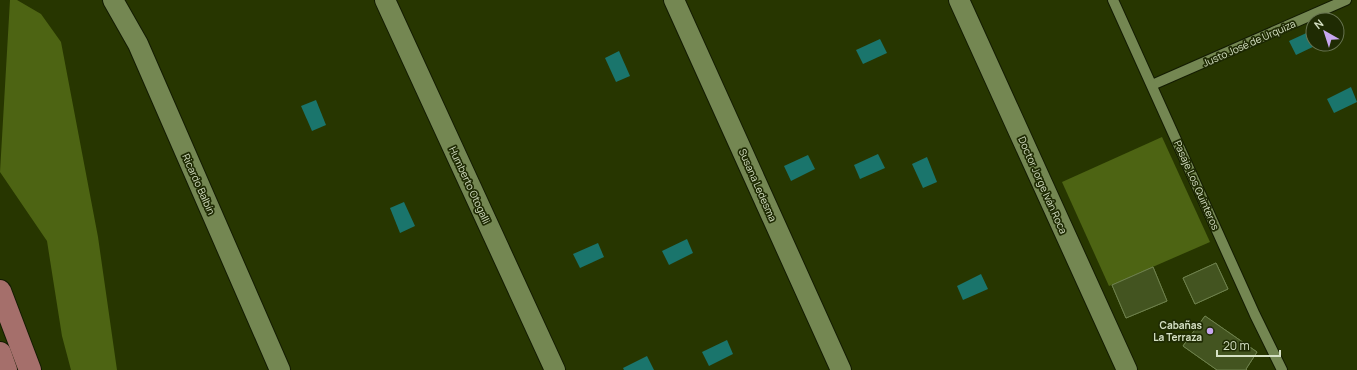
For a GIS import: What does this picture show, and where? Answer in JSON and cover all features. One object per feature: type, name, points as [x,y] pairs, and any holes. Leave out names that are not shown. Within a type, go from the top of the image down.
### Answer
[{"type":"main road","points":[[0,291],[30,370]]},
{"type":"main road","points":[[0,353],[6,370]]},
{"type":"street","name":"Ricardo Balbín","points":[[114,0],[138,44],[280,370]]},
{"type":"street","name":"Humberto Otogalli","points":[[385,0],[555,370]]},
{"type":"street","name":"Susana Ledesma","points":[[674,0],[841,370]]},
{"type":"street","name":"Doctor Jorge Iván Roca","points":[[959,0],[1126,370]]},
{"type":"lane","name":"Pasaje Los Quinteros","points":[[1113,0],[1255,315],[1282,370]]},
{"type":"lane","name":"Justo José de Urquiza","points":[[1152,85],[1346,0]]},
{"type":"green space","points":[[10,0],[17,0],[41,14],[61,42],[98,237],[117,370],[71,370],[62,336],[47,241],[0,172]]},
{"type":"green space","points":[[1162,137],[1210,242],[1109,286],[1062,182]]},
{"type":"water","points":[[1305,34],[1305,51],[1296,55],[1289,41]]},
{"type":"water","points":[[880,39],[887,53],[863,64],[856,50]]},
{"type":"water","points":[[619,51],[630,76],[616,82],[605,58]]},
{"type":"water","points":[[1351,87],[1357,102],[1334,113],[1327,99]]},
{"type":"water","points":[[316,100],[326,125],[312,131],[301,106]]},
{"type":"water","points":[[878,154],[885,168],[860,179],[854,165]]},
{"type":"water","points":[[808,155],[815,169],[791,181],[784,166]]},
{"type":"water","points":[[927,157],[937,182],[923,188],[912,164]]},
{"type":"water","points":[[404,202],[415,226],[400,233],[390,208]]},
{"type":"water","points":[[687,239],[693,253],[669,265],[662,251]]},
{"type":"water","points":[[598,243],[604,257],[580,268],[573,254]]},
{"type":"water","points":[[981,274],[988,289],[963,300],[957,286]]},
{"type":"water","points":[[727,340],[733,354],[709,366],[702,352]]},
{"type":"water","points":[[647,356],[654,370],[624,370],[623,368]]},
{"type":"building","name":"Cabañas La Terraza","points":[[1216,263],[1228,289],[1195,304],[1183,278]]},
{"type":"building","name":"Cabañas La Terraza","points":[[1216,263],[1228,289],[1195,304],[1183,278]]},
{"type":"building","name":"Cabañas La Terraza","points":[[1153,267],[1167,301],[1126,318],[1112,285]]},
{"type":"building","name":"Cabañas La Terraza","points":[[1153,267],[1167,301],[1126,318],[1112,285]]},
{"type":"building","name":"Cabañas La Terraza","points":[[1205,316],[1257,352],[1246,369],[1247,370],[1217,370],[1183,346]]},
{"type":"building","name":"Cabañas La Terraza","points":[[1205,316],[1257,352],[1246,369],[1247,370],[1217,370],[1183,346]]},
{"type":"place","name":"Cabañas La Terraza","points":[[1210,331]]}]
